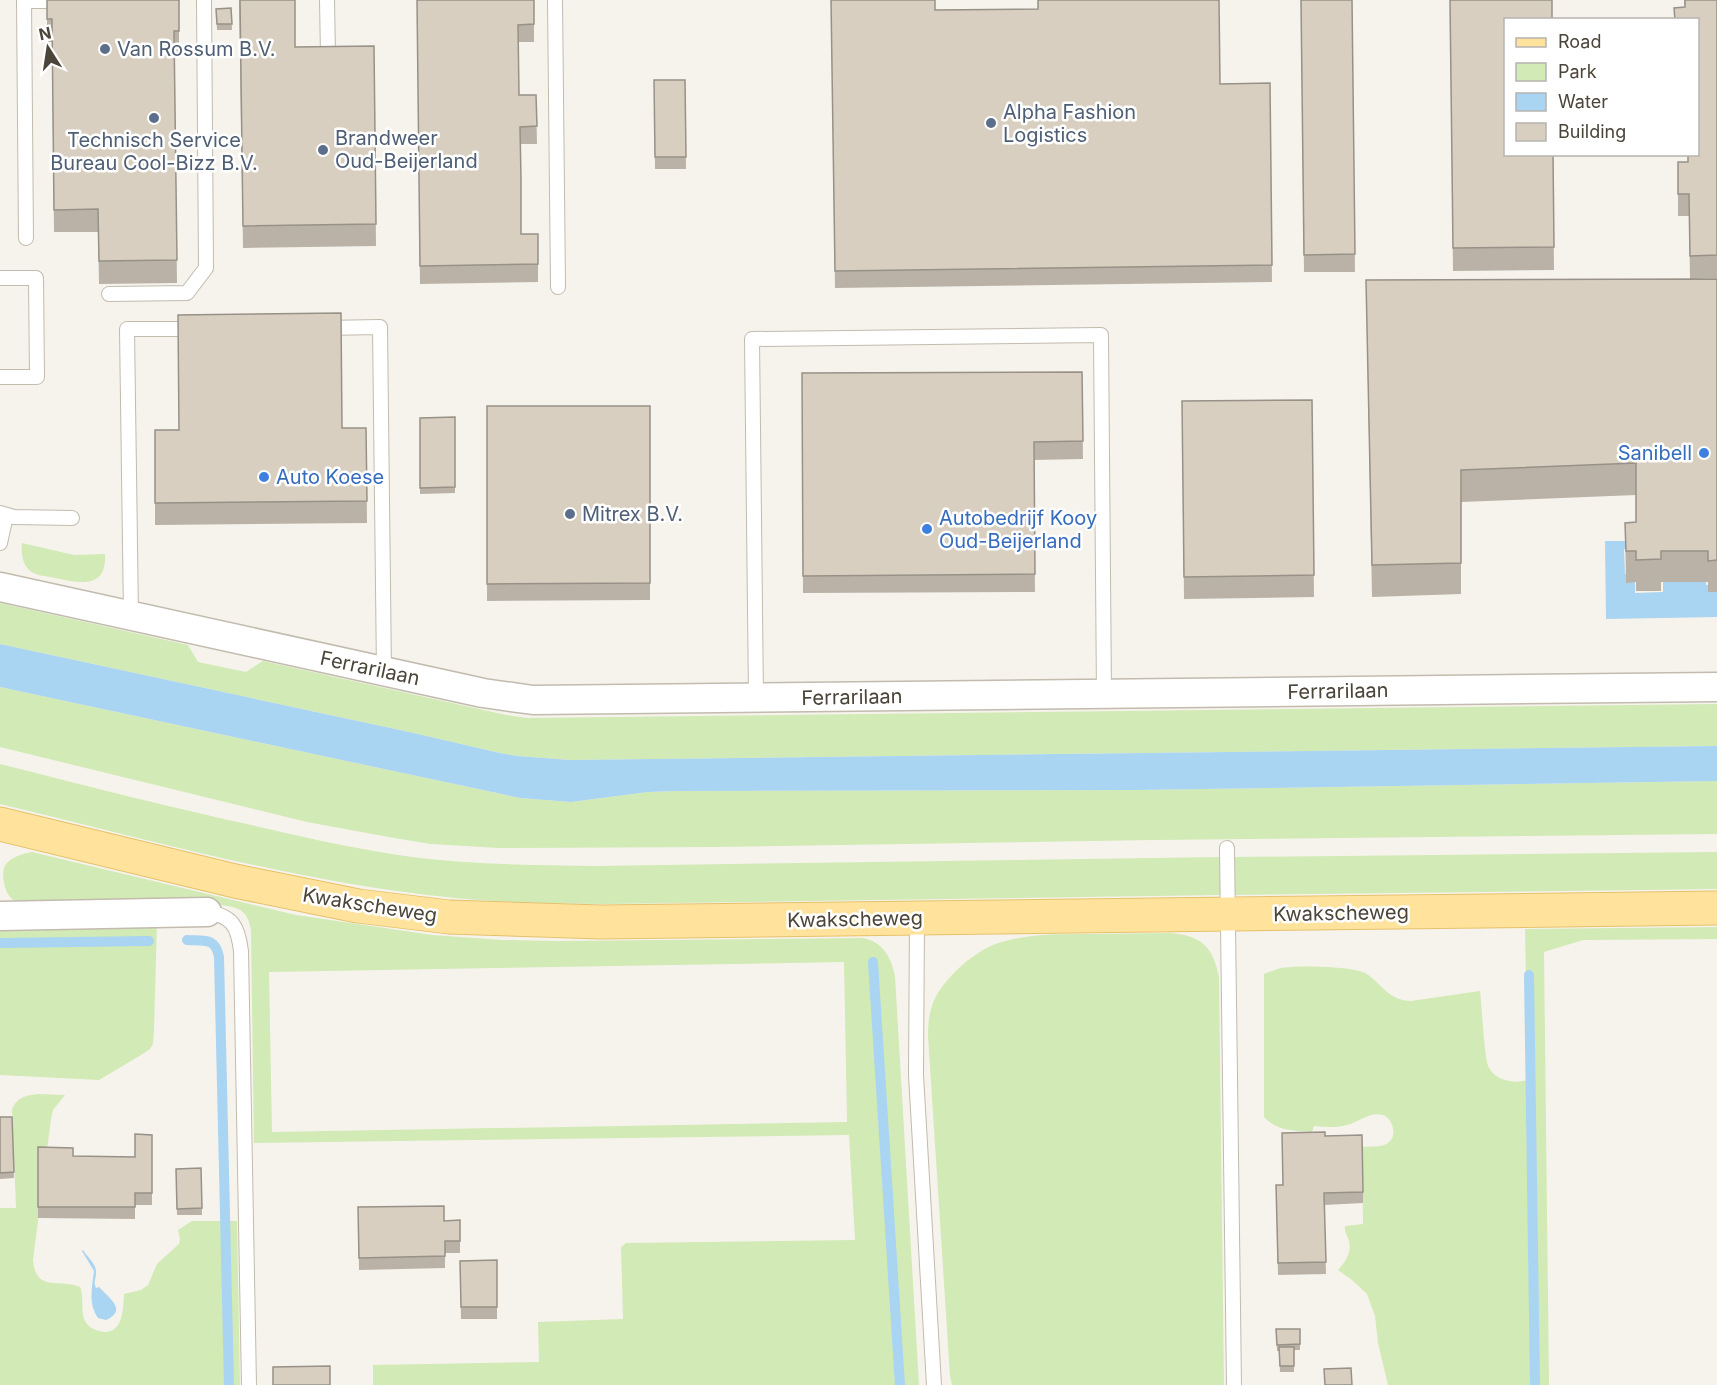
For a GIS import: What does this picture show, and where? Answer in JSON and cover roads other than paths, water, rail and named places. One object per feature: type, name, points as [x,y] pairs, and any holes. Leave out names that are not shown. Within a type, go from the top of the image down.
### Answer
[{"type":"main road","name":"Kwakscheweg","points":[[1,829],[358,906],[493,920],[601,922],[1717,908]]},
{"type":"street","name":"Ferrarilaan","points":[[0,587],[483,693],[533,700],[1717,687]]},
{"type":"street","points":[[0,916],[207,912]]},
{"type":"lane","points":[[109,294],[188,293],[206,268],[204,0]]},
{"type":"lane","points":[[327,0],[328,55]]},
{"type":"lane","points":[[555,0],[558,287]]},
{"type":"lane","points":[[26,238],[24,1],[80,1]]},
{"type":"lane","points":[[0,278],[36,278],[37,377],[0,377]]},
{"type":"lane","points":[[311,328],[380,327],[384,672]]},
{"type":"lane","points":[[131,615],[128,330],[208,329]]},
{"type":"lane","points":[[756,698],[752,339],[1101,335],[1104,695]]},
{"type":"lane","points":[[0,543],[3,515],[72,518]]},
{"type":"lane","points":[[1227,848],[1234,1385]]},
{"type":"lane","points":[[207,912],[223,915],[230,920],[236,928],[241,951],[249,1385]]},
{"type":"lane","points":[[917,918],[916,1075],[934,1385]]},
{"type":"water","points":[[1605,541],[1636,541],[1636,548],[1624,549],[1625,574],[1635,574],[1635,593],[1663,592],[1663,575],[1706,575],[1706,585],[1717,585],[1717,617],[1606,619]]},
{"type":"water","points":[[0,644],[517,756],[570,760],[1717,746],[1717,781],[1137,790],[677,791],[648,792],[571,802],[520,798],[0,687]]},
{"type":"water","points":[[83,1250],[95,1267],[96,1288],[99,1287],[107,1295],[116,1308],[116,1312],[106,1320],[98,1318],[93,1307],[94,1271]]},
{"type":"waterway","points":[[187,940],[212,943],[219,957],[229,1385]]},
{"type":"waterway","points":[[0,943],[149,941]]},
{"type":"waterway","points":[[873,962],[900,1385]]},
{"type":"waterway","points":[[1529,975],[1535,1385]]},
{"type":"place","name":"Van Rossum B.V.","points":[[105,49]]},
{"type":"place","name":"Technisch Service Bureau Cool-Bizz B.V.","points":[[154,118]]},
{"type":"place","name":"Alpha Fashion Logistics","points":[[991,123]]},
{"type":"place","name":"Brandweer Oud-Beijerland","points":[[323,150]]},
{"type":"place","name":"Sanibell","points":[[1704,453]]},
{"type":"place","name":"Auto Koese","points":[[264,477]]},
{"type":"place","name":"Mitrex B.V.","points":[[570,514]]},
{"type":"place","name":"Autobedrijf Kooy Oud-Beijerland","points":[[927,529]]}]
